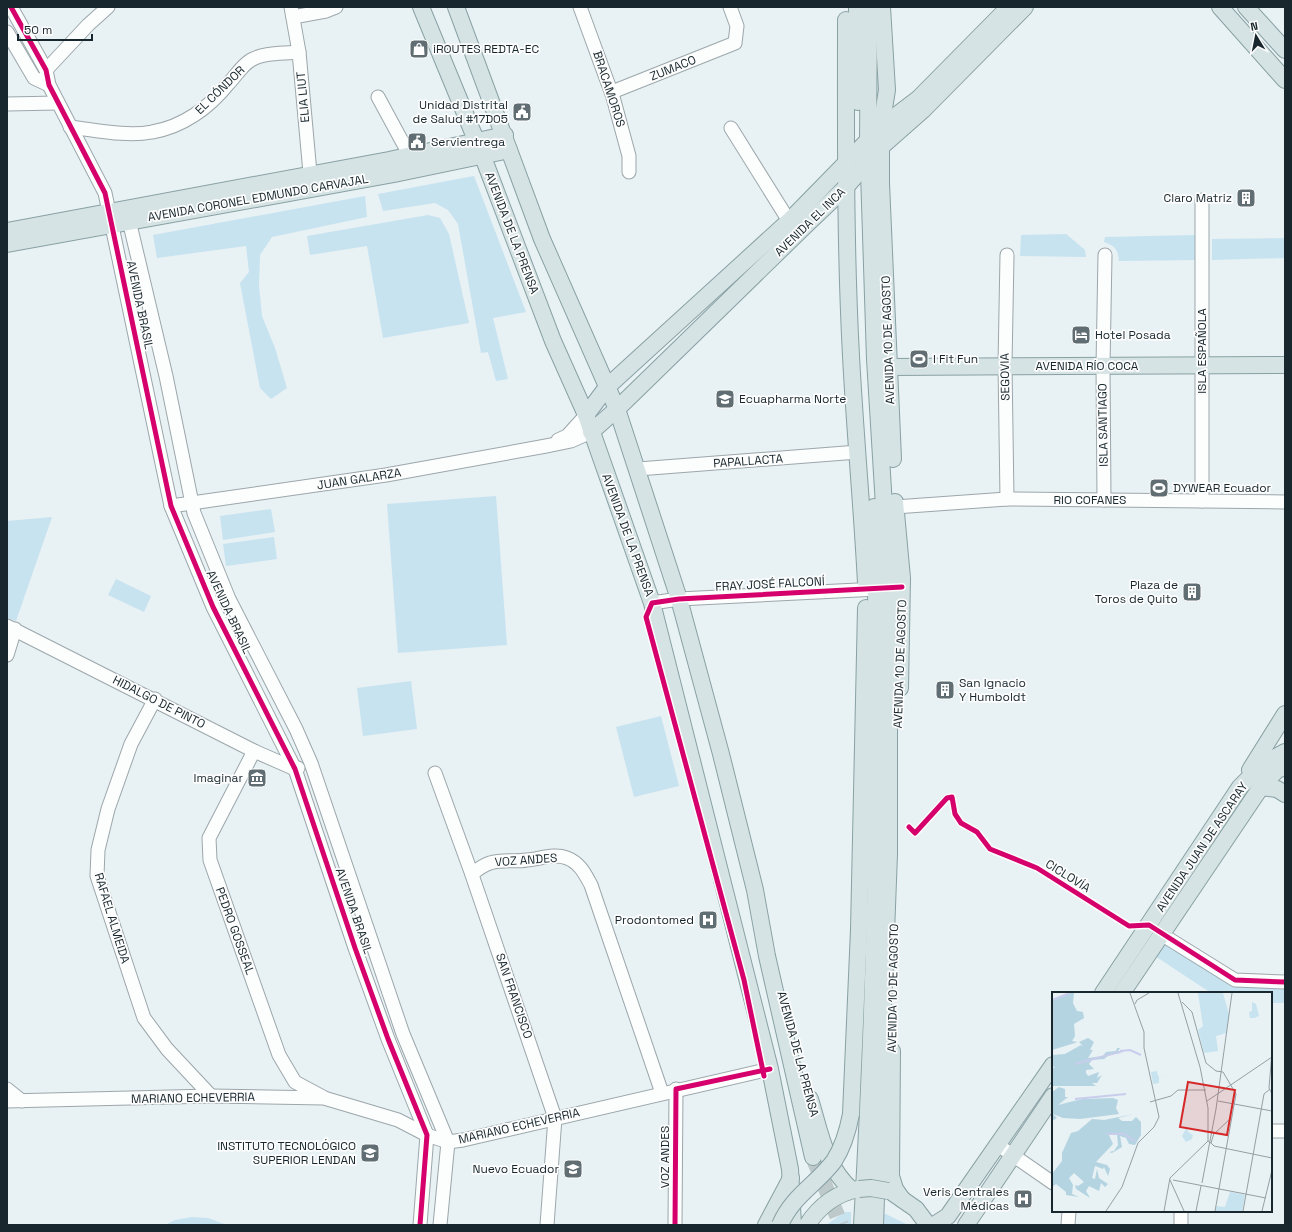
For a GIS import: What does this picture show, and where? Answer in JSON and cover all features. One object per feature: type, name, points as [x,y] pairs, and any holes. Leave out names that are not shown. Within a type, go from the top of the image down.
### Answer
[{"type":"main road","name":"AVENIDA DE LA PRENSA","points":[[421,7],[480,150],[553,342],[586,414],[591,432],[652,603],[770,1069],[791,1178],[793,1225]]},
{"type":"main road","name":"AVENIDA DE LA PRENSA","points":[[456,7],[545,246],[617,409],[638,469],[679,599],[721,754],[759,910],[799,1060],[823,1141],[837,1175],[856,1189]]},
{"type":"main road","name":"AVENIDA 10 DE AGOSTO","points":[[846,7],[845,188],[851,356],[858,452],[878,589],[889,854],[875,1225]]},
{"type":"main road","name":"AVENIDA 10 DE AGOSTO","points":[[857,7],[868,154],[890,367],[895,507],[902,578],[895,841],[891,1176],[895,1189],[902,1199]]},
{"type":"main road","name":"AVENIDA 10 DE AGOSTO","points":[[862,1225],[876,883],[878,589],[875,359],[868,154],[869,7]]},
{"type":"main road","name":"AVENIDA 10 DE AGOSTO","points":[[868,154],[881,127],[887,90],[882,7]]},
{"type":"main road","points":[[881,127],[918,99],[1009,7]]},
{"type":"main road","name":"AVENIDA EL INCA","points":[[586,414],[607,387],[789,220],[846,163],[868,154],[923,110],[1025,7]]},
{"type":"main road","points":[[1220,7],[1285,80]]},
{"type":"main road","points":[[1246,7],[1285,50]]},
{"type":"main road","points":[[887,90],[896,100],[906,102],[918,99]]},
{"type":"main road","name":"AVENIDA CORONEL EDMUNDO CARVAJAL","points":[[7,231],[111,218],[480,150],[507,143]]},
{"type":"main road","name":"AVENIDA CORONEL EDMUNDO CARVAJAL","points":[[310,182],[410,156],[480,150]]},
{"type":"main road","name":"AVENIDA EL INCA","points":[[591,432],[617,409],[845,188],[868,154]]},
{"type":"main road","name":"AVENIDA CORONEL EDMUNDO CARVAJAL","points":[[7,244],[111,218]]},
{"type":"main road","name":"AVENIDA RÍO COCA","points":[[890,367],[1005,365],[1285,365]]},
{"type":"main road","name":"AVENIDA 10 DE AGOSTO","points":[[780,1225],[794,1201],[834,1159],[847,1133],[851,1114],[858,930],[878,589]]},
{"type":"main road","points":[[1240,787],[1285,714]]},
{"type":"main road","name":"AVENIDA JUAN DE ASCARAY","points":[[1104,992],[1240,787],[1263,764],[1285,752]]},
{"type":"main road","name":"AVENIDA JUAN DE ASCARAY","points":[[1123,992],[1261,787],[1277,770],[1285,766]]},
{"type":"main road","points":[[1261,787],[1277,789],[1285,794]]},
{"type":"main road","points":[[858,930],[876,883]]},
{"type":"main road","name":"AVENIDA DE LA PRENSA","points":[[759,910],[767,956],[813,1157]]},
{"type":"main road","points":[[934,1225],[948,1216],[1052,1067]]},
{"type":"main road","points":[[966,1225],[1052,1097]]},
{"type":"main road","points":[[766,1225],[791,1178]]},
{"type":"main road","name":"AVENIDA 10 DE AGOSTO","points":[[807,1225],[816,1212],[829,1200],[856,1189],[871,1188],[888,1191],[902,1199],[916,1209],[928,1225]]},
{"type":"street","name":"AVENIDA BRASIL","points":[[11,7],[46,70],[49,85],[105,192],[171,506],[213,607],[295,769],[383,1026],[427,1136],[420,1225]]},
{"type":"street","points":[[46,70],[88,24],[108,7]]},
{"type":"street","points":[[292,12],[326,11],[336,7]]},
{"type":"street","name":"BRACAMOROS","points":[[580,7],[612,92],[629,156],[629,172]]},
{"type":"street","name":"ZUMACO","points":[[612,92],[735,43],[737,26],[730,7]]},
{"type":"street","name":"ELIA LIUT","points":[[292,12],[299,52],[310,182]]},
{"type":"street","points":[[7,32],[34,78],[49,85]]},
{"type":"street","name":"EL CÓNDOR","points":[[70,127],[126,132],[145,132],[172,126],[197,114],[228,85],[238,71],[250,60],[262,56],[299,52]]},
{"type":"street","points":[[378,97],[410,156]]},
{"type":"street","points":[[7,104],[58,103]]},
{"type":"street","points":[[731,128],[789,220]]},
{"type":"street","name":"AVENIDA BRASIL","points":[[105,192],[128,215],[166,376],[191,502],[200,531],[229,599],[296,729],[311,763],[403,1034],[448,1142],[440,1225]]},
{"type":"street","name":"ISLA ESPAÑOLA","points":[[1202,200],[1202,502]]},
{"type":"street","name":"SEGOVIA","points":[[1006,255],[1005,365],[1008,500]]},
{"type":"street","name":"ISLA SANTIAGO","points":[[1104,500],[1103,366],[1105,255]]},
{"type":"street","name":"JUAN GALARZA","points":[[546,446],[567,436],[586,414]]},
{"type":"street","name":"JUAN GALARZA","points":[[171,506],[386,475],[571,441],[591,432]]},
{"type":"street","name":"PAPALLACTA","points":[[638,469],[858,452]]},
{"type":"street","name":"RIO COFANES","points":[[895,507],[1008,500],[1285,502]]},
{"type":"street","points":[[878,589],[902,578]]},
{"type":"street","name":"FRAY JOSÉ FALCONÍ","points":[[652,603],[679,599],[878,589]]},
{"type":"street","points":[[7,654],[11,627]]},
{"type":"street","name":"HIDALGO DE PINTO","points":[[11,627],[259,753],[295,769]]},
{"type":"street","name":"RAFAEL ALMEIDA","points":[[155,699],[131,744],[108,809],[98,850],[97,876],[144,1018],[167,1049],[211,1096]]},
{"type":"street","points":[[259,753],[272,755],[276,752],[280,738]]},
{"type":"street","name":"PEDRO GOSSEAL","points":[[259,753],[209,838],[210,860],[279,1055],[295,1082],[324,1098]]},
{"type":"street","points":[[295,769],[311,763]]},
{"type":"street","name":"SAN FRANCISCO","points":[[435,773],[472,874],[555,1118],[547,1225]]},
{"type":"street","name":"VOZ ANDES","points":[[472,874],[481,867],[502,860],[526,860],[548,856],[566,858],[577,864],[584,872],[591,885],[662,1093]]},
{"type":"street","points":[[1161,934],[1235,980],[1285,982]]},
{"type":"street","name":"MARIANO ECHEVERRIA","points":[[7,1101],[211,1096],[324,1098],[398,1120],[427,1136],[448,1142],[463,1140],[676,1089],[770,1069]]},
{"type":"street","points":[[7,1089],[22,1101]]},
{"type":"street","name":"VOZ ANDES","points":[[675,1225],[676,1089]]},
{"type":"street","points":[[1272,1132],[1285,1131]]},
{"type":"street","points":[[998,1145],[1052,1182]]},
{"type":"street","points":[[1068,1212],[1068,1225]]},
{"type":"street","points":[[1181,1212],[1181,1225]]},
{"type":"shaded area","points":[[474,176],[526,312],[493,318],[508,379],[496,381],[488,352],[481,353],[458,224],[448,210],[435,203],[383,211],[378,194]]},
{"type":"shaded area","points":[[365,196],[367,217],[272,237],[260,255],[259,285],[262,316],[275,348],[287,388],[271,399],[260,388],[240,283],[249,272],[246,246],[157,258],[153,235]]},
{"type":"shaded area","points":[[428,215],[440,218],[449,234],[469,323],[383,338],[367,246],[310,255],[307,236]]},
{"type":"shaded area","points":[[1066,234],[1085,250],[1086,257],[1020,256],[1021,235]]},
{"type":"shaded area","points":[[1195,235],[1196,260],[1119,261],[1115,248],[1104,242],[1105,237]]},
{"type":"shaded area","points":[[1285,238],[1285,258],[1212,260],[1212,239]]},
{"type":"shaded area","points":[[496,496],[507,645],[398,653],[387,504]]},
{"type":"shaded area","points":[[271,509],[275,532],[223,540],[220,516]]},
{"type":"shaded area","points":[[52,517],[16,621],[7,618],[7,521]]},
{"type":"shaded area","points":[[274,537],[277,559],[226,566],[223,544]]},
{"type":"shaded area","points":[[116,579],[151,596],[144,612],[108,595]]},
{"type":"shaded area","points":[[411,681],[417,729],[363,736],[357,688]]},
{"type":"shaded area","points":[[661,716],[679,786],[634,797],[616,727]]},
{"type":"shaded area","points":[[1170,935],[1233,974],[1285,977],[1285,1003],[1272,1003],[1272,992],[1209,992],[1155,956]]},
{"type":"shaded area","points":[[845,1212],[851,1212],[851,1225],[826,1225]]},
{"type":"shaded area","points":[[881,1214],[886,1214],[908,1225],[881,1225]]},
{"type":"shaded area","points":[[192,1217],[208,1218],[227,1225],[165,1225],[175,1220]]},
{"type":"tunnel","points":[[813,1157],[841,1225]]},
{"type":"cycle path","points":[[11,7],[46,70],[49,85],[105,193],[171,506],[213,607],[295,769],[355,948],[388,1039],[427,1135],[420,1225]]},
{"type":"cycle path","points":[[764,1076],[744,980],[646,617],[652,603],[679,599],[902,587]]},
{"type":"cycle path","name":"CICLOVÍA","points":[[909,827],[915,833],[947,798],[952,797],[955,814],[961,823],[977,832],[990,849],[1037,868],[1129,926],[1149,925],[1235,980],[1285,982]]},
{"type":"cycle path","points":[[675,1225],[676,1089],[770,1069]]},
{"type":"place","name":"iROUTES REDTA-EC","points":[[419,49]]},
{"type":"place","name":"Unidad Distrital de Salud #17D05","points":[[522,112]]},
{"type":"place","name":"Servientrega","points":[[417,142]]},
{"type":"place","name":"Claro Matriz","points":[[1246,198]]},
{"type":"place","name":"Hotel Posada","points":[[1081,335]]},
{"type":"place","name":"I Fit Fun","points":[[919,359]]},
{"type":"place","name":"Ecuapharma Norte","points":[[725,399]]},
{"type":"place","name":"DYWEAR Ecuador","points":[[1159,488]]},
{"type":"place","name":"Plaza de Toros de Quito","points":[[1192,592]]},
{"type":"place","name":"San Ignacio Y Humboldt","points":[[945,690]]},
{"type":"place","name":"Imaginar","points":[[257,778]]},
{"type":"place","name":"Prodontomed","points":[[708,920]]},
{"type":"place","name":"INSTITUTO TECNOLÓGICO SUPERIOR LENDAN","points":[[370,1153]]},
{"type":"place","name":"Nuevo Ecuador","points":[[573,1169]]},
{"type":"place","name":"Veris Centrales Médicas","points":[[1023,1199]]}]
